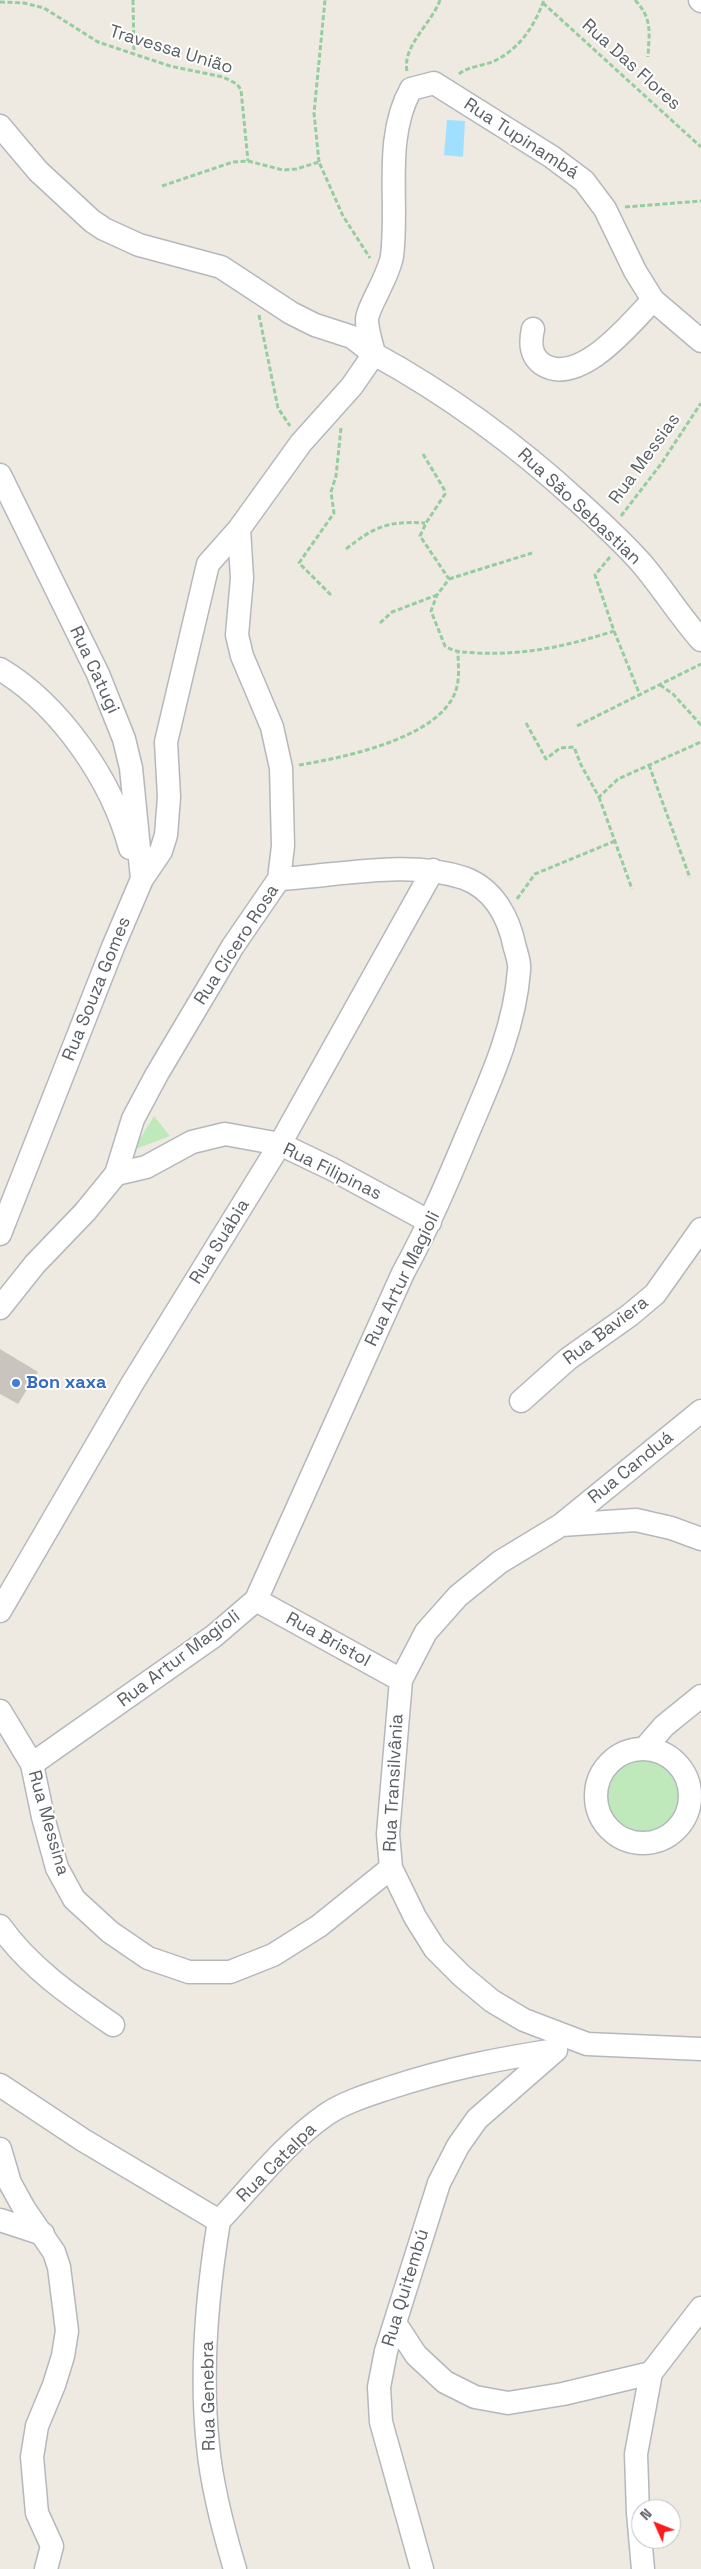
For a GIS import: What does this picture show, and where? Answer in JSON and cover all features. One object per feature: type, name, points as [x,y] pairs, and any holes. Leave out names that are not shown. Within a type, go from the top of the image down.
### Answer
[{"type":"street","name":"Rua Tupinambá","points":[[411,89],[434,84],[571,169],[589,187],[605,209],[635,271],[653,300],[701,341]]},
{"type":"street","points":[[374,354],[367,319],[387,276],[382,258],[395,156],[404,103],[411,89]]},
{"type":"street","name":"Rua São Sebastian","points":[[0,126],[38,171],[79,210],[104,229],[139,245],[221,267],[257,293],[304,320],[352,337],[374,354],[414,376],[485,425],[547,473],[616,537],[642,564],[701,640]]},
{"type":"street","points":[[533,329],[530,342],[538,361],[556,371],[570,368],[584,363],[613,341],[653,300]]},
{"type":"street","name":"Rua Souza Gomes","points":[[0,1234],[142,880],[161,851],[166,835],[169,796],[166,742],[208,564],[240,529],[300,443],[352,386],[374,354]]},
{"type":"street","name":"Rua Catugi","points":[[0,475],[98,674],[124,739],[131,768],[142,880]]},
{"type":"street","name":"Rua Cícero Rosa","points":[[0,1308],[36,1264],[85,1212],[116,1174],[133,1119],[149,1089],[234,946],[279,879],[284,846],[281,768],[272,727],[242,656],[237,635],[242,578],[240,529]]},
{"type":"street","points":[[0,668],[49,708],[82,746],[122,824],[142,880]]},
{"type":"street","name":"Rua Artur Magioli","points":[[32,1764],[214,1636],[256,1600],[403,1272],[430,1222],[503,1051],[520,968],[514,940],[498,903],[483,888],[464,878],[433,870],[402,869],[279,879]]},
{"type":"street","name":"Rua Suábia","points":[[0,1610],[132,1384],[280,1144],[433,870]]},
{"type":"street","name":"Rua Filipinas","points":[[116,1174],[146,1167],[192,1142],[225,1134],[280,1144],[332,1169],[430,1222]]},
{"type":"street","name":"Rua Baviera","points":[[520,1401],[568,1359],[630,1315],[655,1294],[701,1229]]},
{"type":"street","name":"Rua Canduá","points":[[561,1525],[701,1411]]},
{"type":"street","name":"Rua Transilvânia","points":[[701,1539],[671,1528],[636,1520],[561,1525],[500,1562],[458,1596],[426,1632],[401,1680],[388,1834],[391,1868],[415,1917],[435,1949],[462,1976],[492,2001],[524,2020],[587,2044],[701,2048]]},
{"type":"street","name":"Rua Bristol","points":[[256,1600],[401,1680]]},
{"type":"street","points":[[645,1748],[661,1751],[675,1760],[686,1772],[691,1788],[690,1805],[684,1820],[673,1833],[658,1841],[642,1844],[626,1840],[612,1832],[601,1819],[596,1803],[596,1786],[602,1771],[614,1758],[628,1750],[645,1748],[664,1726],[701,1696]]},
{"type":"street","name":"Rua Messina","points":[[0,1711],[32,1764],[43,1817],[57,1868],[74,1899],[110,1932],[148,1958],[188,1972],[230,1972],[273,1955],[319,1926],[391,1868]]},
{"type":"street","points":[[0,1926],[16,1948],[57,1986],[113,2025]]},
{"type":"street","name":"Rua Catalpa","points":[[219,2221],[271,2164],[327,2114],[360,2098],[444,2070],[484,2061],[587,2044]]},
{"type":"street","name":"Rua Quitembú","points":[[422,2569],[381,2422],[379,2387],[396,2322],[438,2183],[458,2146],[477,2119],[556,2050]]},
{"type":"street","points":[[1,2092],[219,2221]]},
{"type":"street","points":[[0,2149],[10,2183],[25,2210],[44,2234],[59,2267],[67,2331],[63,2356],[54,2385],[37,2426],[32,2457],[37,2513],[52,2546],[46,2569]]},
{"type":"street","points":[[0,2220],[44,2234]]},
{"type":"street","name":"Rua Genebra","points":[[219,2221],[213,2260],[207,2348],[208,2446],[219,2514],[235,2569]]},
{"type":"street","points":[[644,2569],[638,2513],[636,2454],[651,2373],[701,2308]]},
{"type":"street","points":[[396,2322],[416,2355],[445,2382],[475,2397],[508,2403],[563,2394],[651,2373]]},
{"type":"path","points":[[133,0],[134,53]]},
{"type":"path","points":[[325,0],[314,113],[319,162],[344,216],[382,258]]},
{"type":"path","points":[[411,89],[405,62],[440,0]]},
{"type":"path","points":[[635,0],[645,11],[649,28],[648,57]]},
{"type":"path","name":"Travessa União","points":[[0,2],[24,3],[44,8],[98,42],[134,53],[155,62],[223,77],[237,84],[241,90],[248,160]]},
{"type":"path","points":[[444,89],[461,72],[493,61],[516,46],[531,27],[543,2]]},
{"type":"path","name":"Rua Das Flores","points":[[543,2],[701,147]]},
{"type":"path","points":[[162,186],[219,166],[248,160],[283,170],[296,169],[319,162]]},
{"type":"path","points":[[605,209],[701,201]]},
{"type":"path","points":[[261,325],[278,408]]},
{"type":"path","points":[[331,595],[299,563],[334,513],[331,492],[336,476],[343,404],[338,400]]},
{"type":"path","name":"Rua Messias","points":[[614,631],[596,575],[616,537],[701,403]]},
{"type":"path","points":[[424,454],[442,484],[445,494],[420,536],[449,579]]},
{"type":"path","points":[[346,549],[369,531],[382,525],[426,523]]},
{"type":"path","points":[[532,553],[449,579],[437,594],[431,611],[445,646],[458,652],[509,654],[554,648],[614,631],[640,695]]},
{"type":"path","points":[[380,623],[392,612],[437,594]]},
{"type":"path","points":[[281,768],[312,763],[371,748],[396,740],[427,724],[449,702],[456,690],[458,652]]},
{"type":"path","points":[[577,726],[701,664]]},
{"type":"path","points":[[660,685],[673,694],[701,725]]},
{"type":"path","points":[[526,723],[546,759],[560,748],[574,747],[599,797],[632,889]]},
{"type":"path","points":[[599,797],[618,779],[701,742]]},
{"type":"path","points":[[649,765],[690,878]]},
{"type":"path","points":[[504,916],[535,874],[615,841]]},
{"type":"green space","points":[[154,1116],[170,1136],[133,1150]]},
{"type":"green space","points":[[643,1753],[659,1757],[673,1766],[682,1780],[686,1796],[682,1812],[673,1826],[659,1835],[643,1839],[627,1835],[613,1826],[604,1812],[600,1796],[604,1780],[613,1766],[627,1757]]},
{"type":"water","points":[[447,120],[465,121],[463,157],[444,155]]},
{"type":"building","name":"Bon xaxa","points":[[0,1349],[38,1372],[18,1404],[0,1394]]},
{"type":"place","name":"Bon xaxa","points":[[16,1383]]}]
